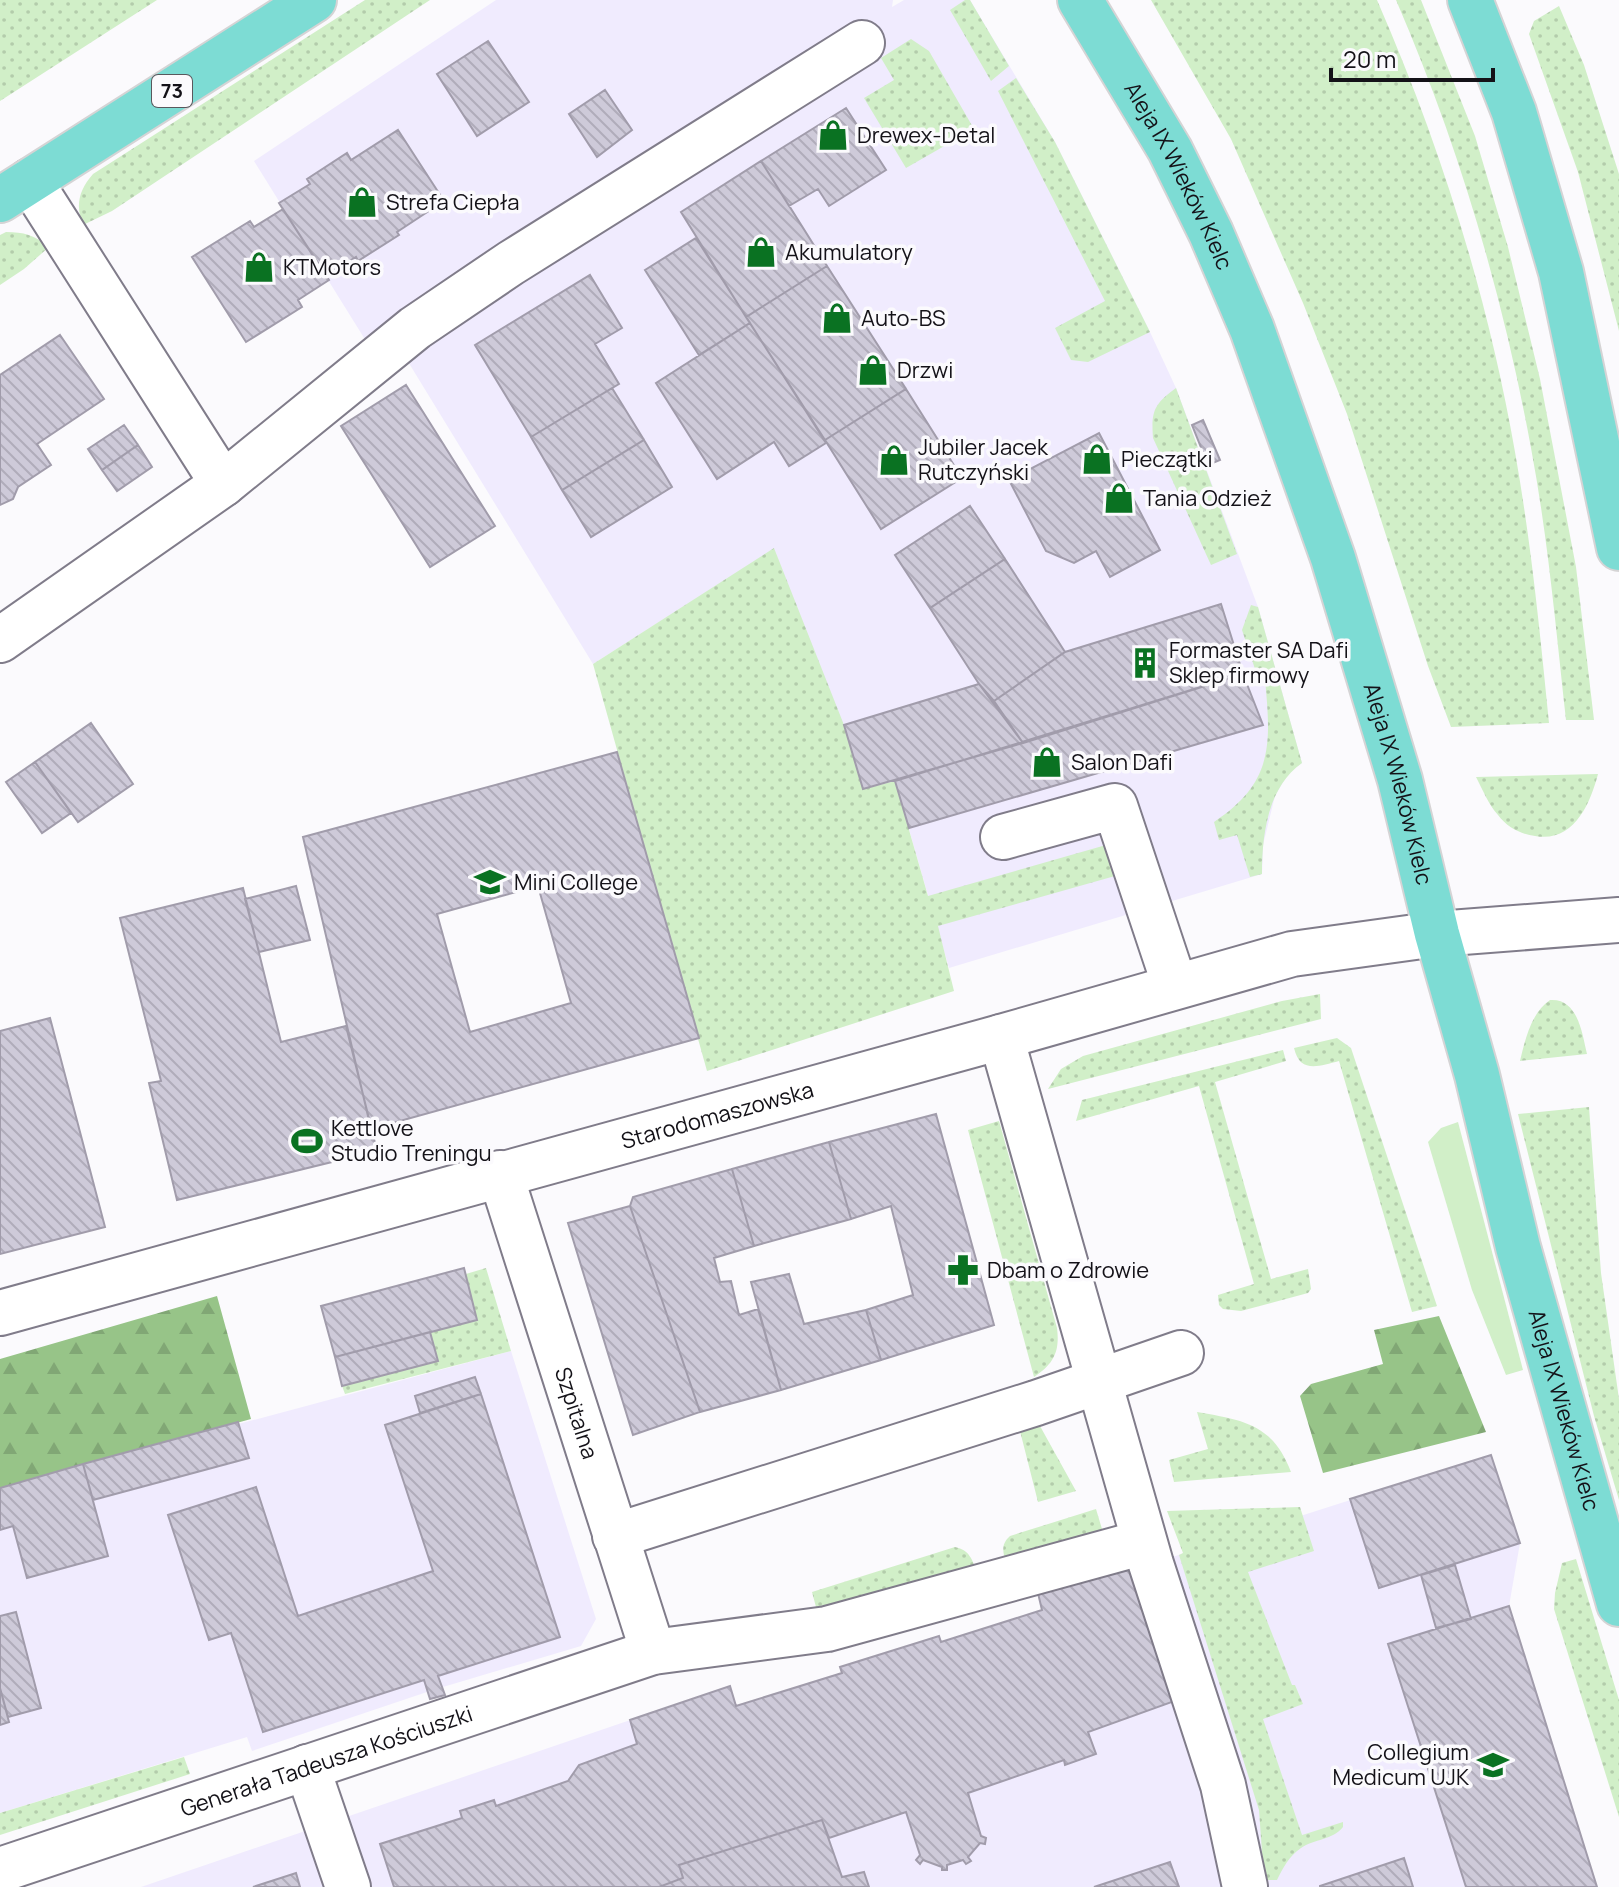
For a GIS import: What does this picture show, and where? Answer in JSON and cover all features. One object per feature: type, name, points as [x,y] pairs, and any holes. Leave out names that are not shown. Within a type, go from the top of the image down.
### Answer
[{"type":"main road","name":"73","points":[[15,191],[314,0]]},
{"type":"main road","name":"Aleja IX Wieków Kielc","points":[[1080,0],[1170,150],[1211,233],[1252,329],[1291,433],[1371,677],[1400,780],[1518,1247],[1619,1604]]},
{"type":"main road","points":[[1470,0],[1514,112],[1561,272],[1619,548]]},
{"type":"street","points":[[0,640],[223,484],[415,328],[511,263],[862,43]]},
{"type":"street","points":[[15,191],[223,484]]},
{"type":"street","points":[[1003,837],[1115,806],[1175,986]]},
{"type":"street","name":"Starodomaszowska","points":[[0,1313],[1292,954],[1437,934],[1619,920]]},
{"type":"street","points":[[1001,1037],[1144,1542],[1223,1785],[1245,1887]]},
{"type":"street","name":"Szpitalna","points":[[500,1173],[653,1652]]},
{"type":"street","points":[[615,1536],[1181,1353]]},
{"type":"street","name":"Generała Tadeusza Kościuszki","points":[[0,1870],[653,1652],[827,1629],[1144,1542]]},
{"type":"street","points":[[307,1767],[348,1887]]},
{"type":"shaded area","points":[[496,0],[893,0],[892,7],[904,0],[970,0],[1055,142],[1150,332],[1176,388],[1258,607],[1302,763],[1289,772],[1275,796],[1263,845],[1262,874],[949,968],[895,781],[863,789],[774,549],[593,664],[388,329],[366,341],[254,161]]},
{"type":"shaded area","points":[[511,1351],[596,1619],[581,1646],[443,1687],[445,1695],[430,1699],[427,1692],[252,1751],[247,1737],[0,1813],[0,1488]]},
{"type":"shaded area","points":[[1491,1455],[1520,1543],[1509,1606],[1597,1887],[141,1887],[730,1686],[737,1706],[841,1673],[840,1667],[939,1636],[941,1642],[1042,1610],[1138,1568]]},
{"type":"green space","points":[[0,0],[157,0],[0,101]]},
{"type":"green space","points":[[365,0],[430,0],[112,211],[83,225],[79,211],[80,198],[93,174]]},
{"type":"green space","points":[[970,0],[1009,66],[991,81],[950,10]]},
{"type":"green space","points":[[1151,0],[1377,0],[1441,165],[1491,336],[1526,520],[1549,723],[1451,727],[1428,666],[1347,414],[1303,303],[1231,139]]},
{"type":"green space","points":[[1396,0],[1421,0],[1475,136],[1508,247],[1540,379],[1576,567],[1594,720],[1566,720],[1542,516],[1507,334],[1459,164]]},
{"type":"green space","points":[[1559,6],[1584,65],[1619,174],[1619,331],[1578,172],[1529,34],[1534,21]]},
{"type":"green space","points":[[911,39],[929,51],[974,129],[906,168],[864,98],[894,80],[881,58]]},
{"type":"green space","points":[[1016,78],[1055,142],[1150,332],[1088,362],[1071,360],[1055,328],[1105,301],[998,91]]},
{"type":"green space","points":[[6,232],[29,235],[49,247],[0,285],[0,235]]},
{"type":"green space","points":[[1176,388],[1237,554],[1211,565],[1153,438],[1156,409]]},
{"type":"green space","points":[[774,548],[844,725],[863,789],[895,781],[928,896],[1106,845],[1115,876],[938,926],[954,991],[707,1071],[593,664]]},
{"type":"green space","points":[[1251,605],[1258,607],[1302,763],[1281,785],[1274,798],[1263,843],[1262,874],[1250,877],[1237,835],[1219,840],[1214,822],[1248,792],[1264,760],[1268,723],[1265,679],[1258,678],[1242,630]]},
{"type":"green space","points":[[1598,774],[1590,798],[1578,819],[1560,834],[1548,837],[1524,834],[1505,823],[1491,806],[1476,777]]},
{"type":"green space","points":[[1320,994],[1321,1019],[1048,1089],[1061,1069],[1083,1056],[1282,1001]]},
{"type":"green space","points":[[1550,1000],[1559,1001],[1573,1011],[1587,1054],[1520,1061],[1533,1019]]},
{"type":"green space","points":[[1337,1038],[1351,1048],[1437,1306],[1412,1312],[1339,1061],[1318,1066],[1306,1065],[1294,1048]]},
{"type":"green space","points":[[1283,1050],[1286,1061],[1215,1082],[1271,1279],[1308,1269],[1311,1289],[1308,1293],[1241,1311],[1223,1309],[1219,1305],[1218,1295],[1254,1284],[1199,1086],[1076,1121],[1082,1100]]},
{"type":"green space","points":[[1589,1107],[1601,1273],[1619,1399],[1619,1500],[1594,1416],[1518,1114]]},
{"type":"green space","points":[[999,1121],[1057,1328],[1054,1356],[1034,1377],[968,1130]]},
{"type":"green space","points":[[1458,1122],[1523,1370],[1506,1375],[1472,1290],[1428,1142],[1441,1128]]},
{"type":"green space","points":[[486,1268],[511,1351],[345,1394],[342,1386],[437,1361],[430,1332],[477,1320],[466,1274]]},
{"type":"green space","points":[[217,1296],[251,1419],[0,1488],[0,1359]]},
{"type":"green space","points":[[1439,1316],[1486,1432],[1323,1473],[1300,1396],[1311,1384],[1383,1364],[1374,1330]]},
{"type":"green space","points":[[1197,1412],[1242,1422],[1265,1434],[1284,1456],[1291,1472],[1174,1482],[1169,1460],[1208,1449]]},
{"type":"green space","points":[[1040,1426],[1076,1491],[1038,1502],[1020,1431]]},
{"type":"green space","points":[[1300,1507],[1314,1551],[1248,1572],[1292,1685],[1295,1685],[1303,1704],[1263,1719],[1302,1835],[1343,1822],[1343,1827],[1297,1851],[1277,1880],[1264,1880],[1259,1810],[1179,1555],[1183,1553],[1167,1511]]},
{"type":"green space","points":[[1096,1509],[1105,1539],[1007,1565],[1004,1546],[1010,1536]]},
{"type":"green space","points":[[955,1547],[967,1553],[977,1572],[816,1607],[812,1592]]},
{"type":"green space","points":[[1576,1559],[1619,1700],[1619,1817],[1554,1609],[1562,1563]]},
{"type":"green space","points":[[184,1757],[190,1774],[0,1835],[0,1813]]},
{"type":"building","points":[[488,41],[529,102],[477,136],[437,74]]},
{"type":"building","points":[[605,90],[632,130],[597,157],[569,114]]},
{"type":"building","name":"Drewex-Detal","points":[[846,108],[886,170],[829,206],[818,189],[789,206],[761,161]]},
{"type":"building","name":"Strefa Ciepła","points":[[398,130],[444,201],[397,232],[399,235],[358,261],[356,257],[326,276],[279,203],[310,184],[307,179],[347,153],[351,160]]},
{"type":"building","name":"Akumulatory","points":[[761,161],[827,266],[746,317],[681,212]]},
{"type":"building","name":"KTMotors","points":[[283,209],[329,280],[298,300],[302,307],[246,342],[192,257],[250,221],[254,227]]},
{"type":"building","points":[[696,238],[750,323],[699,355],[645,270]]},
{"type":"building","points":[[827,266],[906,389],[825,440],[746,317]]},
{"type":"building","points":[[590,275],[622,328],[595,344],[619,384],[531,437],[475,345]]},
{"type":"building","points":[[750,323],[826,443],[789,466],[774,442],[717,479],[656,383]]},
{"type":"building","points":[[60,335],[104,399],[37,444],[51,465],[18,487],[13,499],[0,505],[0,375]]},
{"type":"building","points":[[406,385],[495,526],[430,567],[341,426]]},
{"type":"building","points":[[612,388],[644,440],[562,490],[531,437]]},
{"type":"building","name":"Jubiler Jacek Rutczyński","points":[[906,389],[962,478],[881,529],[825,440]]},
{"type":"building","points":[[1203,420],[1220,460],[1208,465],[1192,425]]},
{"type":"building","points":[[124,425],[138,445],[102,470],[88,449]]},
{"type":"building","points":[[1099,433],[1160,550],[1110,577],[1096,551],[1074,563],[1046,551],[1009,480]]},
{"type":"building","points":[[644,440],[672,487],[591,537],[562,490]]},
{"type":"building","points":[[138,445],[152,467],[117,491],[102,470]]},
{"type":"building","points":[[970,506],[1005,559],[930,608],[895,555]]},
{"type":"building","points":[[1005,559],[1065,652],[994,701],[979,684],[930,608]]},
{"type":"building","name":"Formaster SA Dafi Sklep firmowy","points":[[1221,604],[1243,674],[1023,743],[994,701],[1065,652]]},
{"type":"building","name":"Salon Dafi","points":[[1243,674],[1263,725],[909,828],[895,781]]},
{"type":"building","points":[[979,684],[1023,743],[863,789],[844,725]]},
{"type":"building","points":[[91,723],[133,784],[78,822],[35,762]]},
{"type":"building","points":[[617,752],[699,1038],[371,1129],[303,837]],"holes":[[[538,886],[571,1003],[470,1032],[437,914]]]},
{"type":"building","points":[[35,762],[71,813],[42,833],[6,782]]},
{"type":"building","points":[[296,886],[310,940],[259,952],[245,899]]},
{"type":"building","points":[[243,888],[281,1042],[346,1026],[377,1151],[177,1200],[149,1083],[161,1081],[120,918]]},
{"type":"building","points":[[50,1018],[105,1227],[0,1254],[0,1031]]},
{"type":"building","points":[[936,1114],[994,1325],[881,1360],[866,1310],[913,1295],[891,1206],[851,1219],[829,1142]]},
{"type":"building","points":[[829,1142],[851,1219],[754,1246],[732,1169]]},
{"type":"building","points":[[732,1169],[754,1246],[714,1258],[720,1282],[731,1281],[739,1315],[758,1309],[781,1390],[700,1412],[630,1206],[633,1197]]},
{"type":"building","points":[[630,1206],[700,1412],[633,1435],[568,1223]]},
{"type":"building","points":[[464,1268],[477,1320],[335,1357],[321,1306]]},
{"type":"building","points":[[789,1274],[804,1324],[866,1310],[881,1360],[781,1390],[751,1282]]},
{"type":"building","points":[[430,1332],[438,1361],[342,1386],[335,1357]]},
{"type":"building","points":[[475,1377],[481,1394],[420,1413],[415,1396]]},
{"type":"building","points":[[481,1394],[560,1637],[438,1676],[445,1695],[430,1699],[424,1680],[263,1732],[231,1633],[209,1640],[168,1515],[256,1487],[298,1616],[433,1571],[385,1425]]},
{"type":"building","points":[[238,1422],[249,1458],[93,1500],[83,1464]]},
{"type":"building","points":[[1491,1455],[1520,1543],[1379,1588],[1350,1499]]},
{"type":"building","points":[[83,1464],[108,1556],[27,1578],[13,1526],[0,1530],[0,1488]]},
{"type":"building","points":[[1134,1558],[1183,1698],[1088,1732],[1096,1754],[1065,1765],[1064,1760],[968,1793],[981,1836],[986,1838],[985,1844],[980,1843],[968,1857],[971,1861],[966,1864],[963,1860],[942,1870],[942,1867],[923,1860],[920,1864],[916,1860],[920,1855],[906,1812],[829,1838],[822,1820],[679,1865],[683,1878],[659,1887],[394,1887],[380,1844],[462,1818],[460,1811],[494,1800],[496,1806],[568,1781],[579,1765],[637,1744],[630,1720],[730,1686],[736,1706],[842,1673],[840,1667],[939,1636],[941,1642],[1042,1610],[1037,1589]]},
{"type":"building","points":[[1455,1565],[1471,1619],[1436,1628],[1421,1575]]},
{"type":"building","name":"Collegium Medicum UJK","points":[[1509,1606],[1597,1887],[1466,1887],[1388,1644]]},
{"type":"building","points":[[16,1612],[41,1708],[8,1717],[0,1688],[0,1616]]},
{"type":"building","points":[[0,1688],[9,1722],[0,1725]]},
{"type":"building","points":[[822,1820],[842,1877],[864,1872],[869,1887],[659,1887],[683,1878],[679,1865]]},
{"type":"building","points":[[1404,1858],[1413,1887],[1320,1887],[1320,1886]]},
{"type":"building","points":[[1170,1862],[1179,1887],[1094,1887]]},
{"type":"building","points":[[296,1873],[300,1887],[253,1887]]},
{"type":"place","name":"Drewex-Detal","points":[[833,135]]},
{"type":"place","name":"Strefa Ciepła","points":[[362,202]]},
{"type":"place","name":"Akumulatory","points":[[761,252]]},
{"type":"place","name":"KTMotors","points":[[259,267]]},
{"type":"place","name":"Auto-BS","points":[[837,318]]},
{"type":"place","name":"Drzwi","points":[[873,370]]},
{"type":"place","name":"Pieczątki","points":[[1097,459]]},
{"type":"place","name":"Jubiler Jacek Rutczyński","points":[[894,460]]},
{"type":"place","name":"Tania Odzież","points":[[1119,498]]},
{"type":"place","name":"Formaster SA Dafi Sklep firmowy","points":[[1145,663]]},
{"type":"place","name":"Salon Dafi","points":[[1047,762]]},
{"type":"place","name":"Mini College","points":[[490,882]]},
{"type":"place","name":"Kettlove Studio Treningu","points":[[307,1141]]},
{"type":"place","name":"Dbam o Zdrowie","points":[[963,1270]]},
{"type":"place","name":"Collegium Medicum UJK","points":[[1493,1765]]}]
